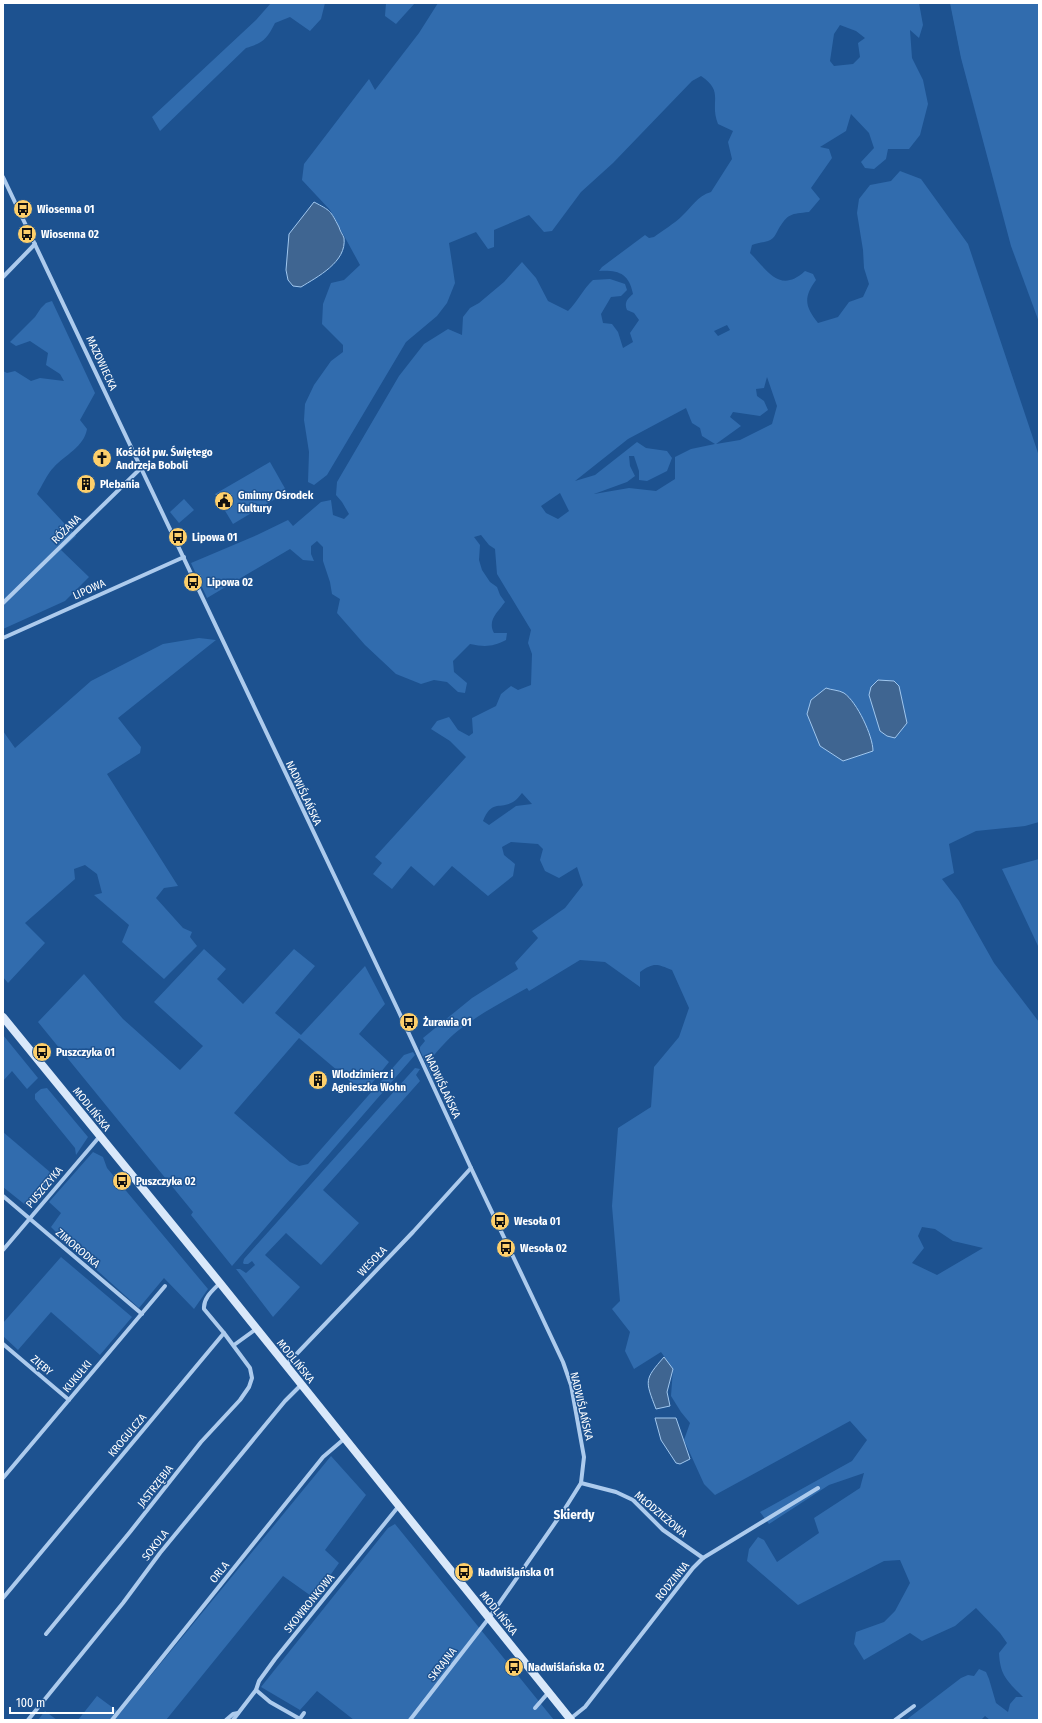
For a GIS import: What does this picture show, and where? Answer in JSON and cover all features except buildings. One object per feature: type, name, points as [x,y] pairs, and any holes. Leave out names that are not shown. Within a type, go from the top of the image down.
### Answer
[{"type":"main road","name":"MODLIŃSKA","points":[[3,1017],[220,1283],[570,1720]]},
{"type":"street","name":"MAZOWIECKA","points":[[3,177],[184,557]]},
{"type":"street","points":[[3,277],[35,244]]},
{"type":"street","name":"RÓŻANA","points":[[3,603],[141,468]]},
{"type":"street","name":"LIPOWA","points":[[3,638],[184,557]]},
{"type":"street","name":"NADWIŚLAŃSKA","points":[[184,557],[543,1319],[568,1377],[584,1457],[581,1483],[554,1526],[489,1618]]},
{"type":"street","name":"PUSZCZYKA","points":[[3,1250],[100,1136]]},
{"type":"street","name":"WESOŁA","points":[[286,1365],[409,1236],[471,1168]]},
{"type":"street","name":"ZIMORODKA","points":[[3,1196],[142,1314]]},
{"type":"street","points":[[220,1283],[206,1299],[204,1309],[224,1333]]},
{"type":"street","name":"KUKUŁKI","points":[[3,1478],[166,1286]]},
{"type":"street","points":[[234,1345],[256,1329]]},
{"type":"street","name":"JASTRZĘBIA","points":[[46,1634],[130,1532],[201,1442],[240,1400],[249,1387],[252,1378],[250,1368],[224,1333]]},
{"type":"street","name":"KROGULCZA","points":[[3,1598],[224,1333]]},
{"type":"street","name":"ZIĘBY","points":[[3,1344],[69,1400]]},
{"type":"street","name":"SOKOLA","points":[[28,1720],[123,1603],[160,1553],[285,1401],[301,1385]]},
{"type":"street","name":"ORLA","points":[[112,1720],[323,1457],[344,1439]]},
{"type":"street","name":"MŁODZIEŻOWA","points":[[581,1483],[616,1492],[633,1500],[663,1530],[704,1558]]},
{"type":"street","name":"RODZINNA","points":[[570,1720],[585,1707],[693,1568],[704,1558],[818,1488]]},
{"type":"street","name":"SKOWRONKOWA","points":[[233,1720],[256,1690],[259,1681],[275,1660],[398,1507]]},
{"type":"street","name":"SKRAJNA","points":[[410,1720],[489,1618]]},
{"type":"street","points":[[256,1690],[270,1702],[299,1720],[304,1713]]},
{"type":"street","points":[[535,1708],[548,1693]]},
{"type":"street","points":[[895,1720],[914,1706]]},
{"type":"street","name":"SKOWRONKOWA","points":[[226,1720],[233,1714],[238,1713]]},
{"type":"shaded area","points":[[271,3],[325,3],[321,19],[310,31],[290,17],[275,23],[264,40],[246,48],[160,131],[152,117],[256,20]]},
{"type":"shaded area","points":[[386,3],[415,3],[396,24],[385,16]]},
{"type":"shaded area","points":[[438,3],[919,3],[923,25],[919,38],[910,30],[912,58],[923,80],[928,104],[920,135],[909,149],[888,149],[886,159],[874,169],[865,168],[861,162],[874,148],[869,133],[851,114],[846,131],[820,147],[829,149],[832,158],[811,188],[820,199],[809,212],[794,214],[787,217],[773,238],[769,241],[752,245],[750,253],[769,273],[781,280],[796,278],[805,271],[813,274],[816,280],[807,297],[810,312],[818,323],[838,317],[849,302],[863,297],[869,284],[864,268],[863,250],[857,213],[859,199],[870,185],[891,181],[900,171],[921,179],[968,244],[1039,456],[1039,822],[1025,826],[976,831],[949,844],[954,873],[942,879],[959,901],[994,963],[1039,1022],[1039,1720],[990,1720],[985,1716],[981,1720],[906,1720],[961,1678],[968,1675],[974,1676],[979,1669],[986,1672],[996,1703],[1008,1712],[1010,1704],[1016,1697],[1023,1697],[1005,1677],[1001,1667],[999,1653],[1007,1643],[1000,1633],[976,1608],[955,1626],[922,1641],[910,1633],[864,1660],[854,1644],[856,1632],[884,1622],[895,1611],[910,1583],[900,1560],[884,1561],[798,1605],[747,1561],[749,1549],[758,1537],[764,1540],[777,1562],[819,1533],[814,1518],[860,1488],[864,1473],[829,1485],[769,1524],[760,1512],[852,1461],[867,1440],[850,1421],[715,1495],[704,1484],[684,1440],[690,1423],[671,1396],[673,1369],[661,1352],[634,1369],[625,1351],[630,1332],[612,1309],[620,1301],[612,1206],[618,1128],[651,1107],[654,1067],[679,1037],[689,1008],[672,970],[659,965],[652,965],[640,972],[640,987],[605,962],[580,960],[529,991],[527,988],[495,1006],[454,1034],[430,1060],[430,1070],[436,1087],[420,1050],[420,1047],[425,1041],[423,1038],[472,998],[518,969],[515,963],[538,938],[532,931],[565,908],[583,885],[577,867],[559,878],[545,871],[540,860],[543,849],[538,844],[511,842],[502,847],[504,855],[515,864],[513,876],[488,896],[452,866],[434,886],[411,866],[392,889],[373,874],[382,863],[375,857],[466,757],[450,741],[431,729],[437,721],[449,717],[458,730],[469,736],[473,733],[472,718],[496,706],[501,694],[511,686],[518,690],[531,685],[532,654],[528,643],[531,630],[497,574],[495,549],[489,545],[481,535],[474,537],[480,545],[479,560],[482,570],[490,582],[497,587],[505,602],[494,616],[492,628],[494,633],[507,633],[506,640],[488,646],[470,644],[453,661],[454,672],[467,683],[465,693],[458,692],[447,682],[434,680],[421,684],[396,674],[365,645],[337,613],[340,599],[332,594],[330,582],[323,561],[323,547],[317,541],[311,546],[311,554],[314,561],[303,560],[290,549],[207,598],[191,563],[288,520],[293,526],[321,502],[331,500],[333,515],[344,519],[349,514],[336,495],[337,482],[399,376],[424,344],[448,329],[462,335],[463,317],[470,308],[479,303],[504,282],[522,262],[536,278],[548,301],[568,311],[593,280],[610,279],[625,284],[627,290],[621,296],[611,297],[601,314],[603,323],[612,324],[618,332],[623,348],[633,342],[630,333],[639,320],[634,313],[626,308],[627,301],[633,294],[629,281],[622,274],[617,272],[599,271],[602,267],[645,235],[649,238],[654,237],[676,222],[698,199],[711,192],[732,159],[728,142],[733,131],[718,124],[715,109],[715,92],[713,87],[701,76],[692,81],[613,163],[581,192],[552,231],[544,232],[529,215],[494,230],[494,247],[488,249],[476,232],[449,243],[455,283],[447,303],[437,316],[406,342],[327,475],[314,485],[308,482],[309,452],[304,420],[305,404],[314,385],[331,361],[343,352],[343,345],[322,324],[323,304],[331,283],[344,280],[360,265],[330,210],[302,180],[304,164],[369,79],[375,90],[419,33]],"holes":[[[840,25],[856,31],[865,38],[858,43],[860,57],[853,64],[834,66],[830,61],[834,34]],[[727,325],[730,330],[718,336],[714,331]],[[767,377],[777,406],[772,424],[740,440],[716,444],[741,426],[730,417],[733,412],[760,416],[768,410],[764,401],[757,396],[756,389],[764,388]],[[686,408],[692,423],[700,428],[702,436],[715,444],[691,449],[675,457],[675,479],[656,491],[629,488],[594,494],[627,482],[635,476],[630,466],[629,456],[634,456],[639,471],[639,480],[647,481],[667,471],[672,458],[667,451],[646,448],[637,442],[595,475],[575,481],[628,439]],[[560,493],[569,511],[558,519],[546,513],[541,506]],[[522,793],[532,804],[516,806],[489,825],[483,821],[486,814],[493,807],[508,804],[517,799]],[[922,1227],[935,1229],[953,1241],[983,1248],[937,1275],[912,1263],[924,1248],[918,1236]]]},
{"type":"shaded area","points":[[950,3],[1039,3],[1039,322],[1011,246],[961,58]]},
{"type":"shaded area","points":[[314,202],[327,209],[332,214],[344,238],[344,247],[341,254],[330,268],[301,287],[293,286],[288,280],[286,270],[289,234]]},
{"type":"shaded area","points":[[52,301],[95,393],[80,420],[87,429],[82,441],[51,470],[37,494],[76,536],[61,550],[89,577],[65,601],[3,629],[3,371],[7,373],[15,371],[31,381],[40,378],[64,381],[60,374],[46,365],[48,353],[30,341],[16,346],[10,342],[35,317],[46,303]]},
{"type":"shaded area","points":[[270,462],[287,492],[233,524],[215,494]]},
{"type":"shaded area","points":[[184,499],[194,510],[179,523],[170,512]]},
{"type":"shaded area","points":[[199,638],[216,640],[118,718],[141,747],[140,753],[107,774],[178,886],[164,888],[156,898],[183,928],[192,932],[190,937],[197,946],[164,979],[122,942],[129,925],[94,895],[102,893],[97,874],[85,865],[74,869],[75,879],[25,923],[45,943],[8,983],[3,977],[3,731],[15,748],[91,681],[163,644]]},
{"type":"shaded area","points":[[878,680],[894,681],[899,686],[907,723],[895,738],[887,736],[880,731],[869,695],[871,687]]},
{"type":"shaded area","points":[[826,688],[840,691],[849,697],[859,711],[867,728],[873,751],[843,761],[820,746],[807,714],[811,700]]},
{"type":"shaded area","points":[[1039,859],[1039,948],[1002,869]]},
{"type":"shaded area","points":[[204,949],[226,969],[217,979],[243,1004],[294,949],[315,966],[275,1013],[301,1035],[365,966],[385,1004],[359,1034],[389,1062],[364,1093],[299,1038],[234,1113],[290,1162],[299,1166],[308,1164],[404,1055],[413,1052],[415,1055],[232,1266],[191,1215],[193,1212],[38,1022],[84,974],[123,1019],[180,1070],[203,1046],[154,1002]]},
{"type":"shaded area","points":[[3,1035],[38,1078],[27,1089],[12,1071],[3,1081]]},
{"type":"shaded area","points":[[415,1068],[420,1069],[416,1075],[420,1081],[323,1190],[359,1223],[321,1265],[286,1233],[265,1255],[300,1287],[273,1317],[236,1269],[240,1269],[246,1273],[255,1265],[252,1261],[248,1264],[244,1264],[244,1259]]},
{"type":"shaded area","points":[[47,1088],[88,1137],[76,1155],[75,1148],[35,1099],[35,1094],[41,1089]]},
{"type":"shaded area","points":[[3,1132],[57,1178],[42,1196],[28,1207],[3,1187]]},
{"type":"shaded area","points":[[93,1152],[103,1157],[107,1168],[208,1289],[194,1309],[164,1278],[139,1308],[51,1227],[61,1213],[49,1202]]},
{"type":"shaded area","points":[[61,1257],[132,1317],[100,1355],[51,1312],[18,1350],[3,1336],[3,1323]]},
{"type":"shaded area","points":[[664,1357],[673,1369],[667,1392],[670,1406],[656,1409],[648,1386],[648,1381],[653,1371]]},
{"type":"shaded area","points":[[655,1418],[676,1418],[690,1459],[680,1464],[676,1463],[661,1440]]},
{"type":"shaded area","points":[[331,1456],[366,1495],[325,1550],[339,1563],[314,1598],[283,1576],[166,1720],[78,1720],[97,1696],[120,1713]]},
{"type":"shaded area","points":[[395,1524],[554,1720],[354,1720],[317,1691],[300,1710],[261,1687],[388,1528]]},
{"type":"shaded area","points":[[45,1711],[57,1720],[38,1720]]},
{"type":"place","name":"Wiosenna 01","points":[[23,209]]},
{"type":"place","name":"Wiosenna 02","points":[[27,234]]},
{"type":"place","name":"Kościół pw. Świętego Andrzeja Boboli","points":[[102,458]]},
{"type":"place","name":"Plebania","points":[[86,484]]},
{"type":"place","name":"Gminny Ośrodek Kultury","points":[[224,501]]},
{"type":"place","name":"Lipowa 01","points":[[178,537]]},
{"type":"place","name":"Lipowa 02","points":[[193,582]]},
{"type":"place","name":"Żurawia 01","points":[[409,1022]]},
{"type":"place","name":"Puszczyka 01","points":[[42,1052]]},
{"type":"place","name":"Wlodzimierz i Agnieszka Wohn","points":[[318,1080]]},
{"type":"place","name":"Puszczyka 02","points":[[122,1181]]},
{"type":"place","name":"Wesoła 01","points":[[500,1221]]},
{"type":"place","name":"Wesoła 02","points":[[506,1248]]},
{"type":"place","name":"Nadwiślańska 01","points":[[464,1572]]},
{"type":"place","name":"Nadwiślańska 02","points":[[514,1667]]},
{"type":"district","name":"Skierdy","points":[[574,1514]]}]
